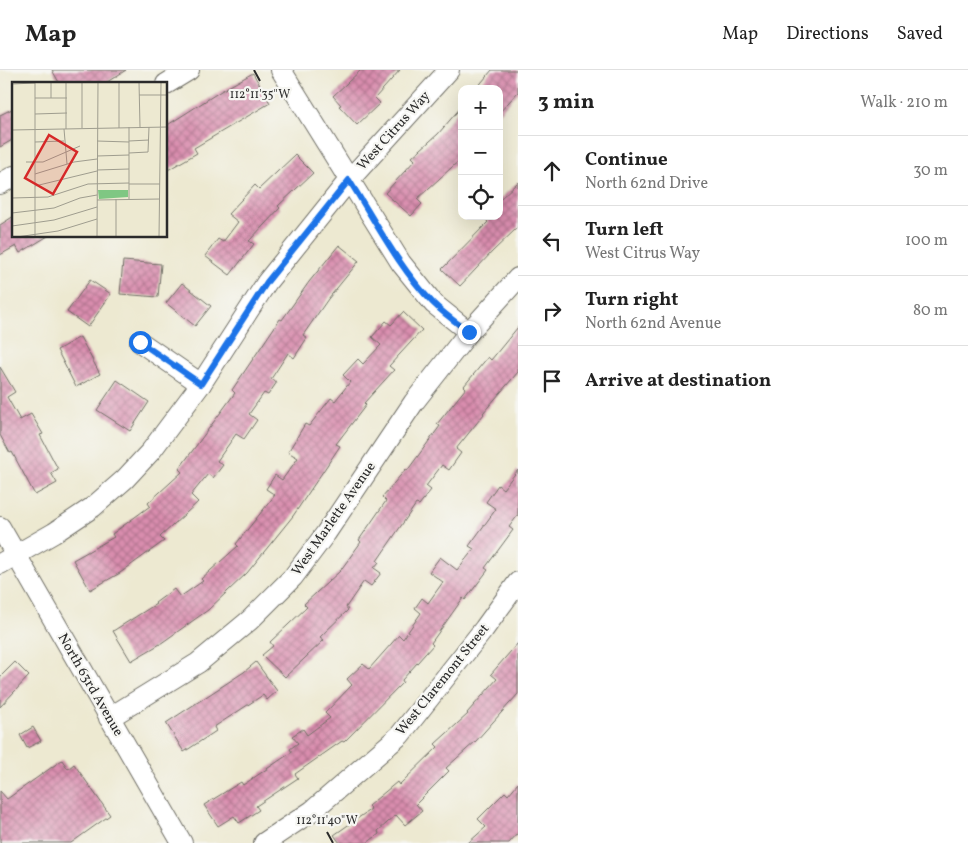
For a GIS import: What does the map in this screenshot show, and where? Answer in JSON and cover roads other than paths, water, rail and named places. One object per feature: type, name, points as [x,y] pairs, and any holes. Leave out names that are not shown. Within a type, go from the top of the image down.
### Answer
[{"type":"street","points":[[168,83],[189,70]]},
{"type":"street","points":[[282,70],[349,180],[416,284],[434,304],[469,332]]},
{"type":"street","name":"West Citrus Way","points":[[8,559],[54,533],[93,507],[125,479],[151,451],[201,384],[267,282],[349,180],[449,70]]},
{"type":"street","points":[[0,184],[12,177]]},
{"type":"street","name":"West Marlette Avenue","points":[[109,718],[198,663],[250,620],[293,577],[326,533],[414,402],[469,332],[518,278]]},
{"type":"street","points":[[140,342],[201,384]]},
{"type":"street","name":"North 63rd Avenue","points":[[0,527],[8,559],[109,718],[182,843]]},
{"type":"street","name":"West Claremont Street","points":[[264,843],[312,811],[400,735],[484,629],[518,582]]}]
